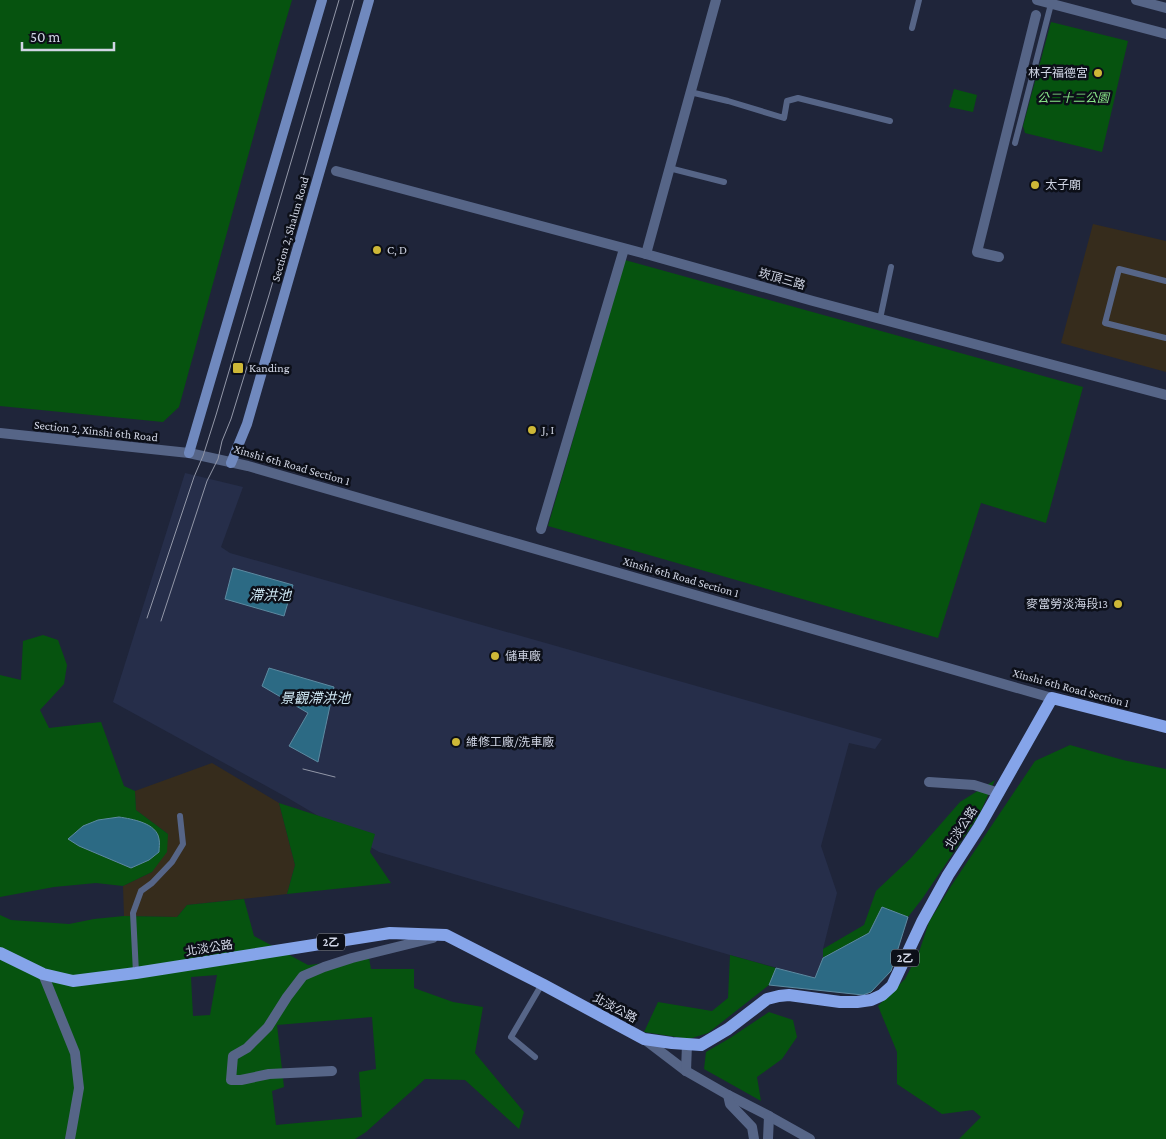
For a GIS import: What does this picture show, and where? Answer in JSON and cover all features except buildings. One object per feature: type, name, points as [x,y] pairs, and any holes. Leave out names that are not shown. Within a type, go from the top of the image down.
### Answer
[{"type":"main road","name":"Xinshi 6th Road Section 1","points":[[1052,698],[1166,727]]},
{"type":"main road","name":"北淡公路","points":[[0,953],[43,974],[73,981],[136,973],[390,933],[446,935],[542,984],[644,1040],[701,1045],[728,1030],[767,999],[789,995],[840,1002],[857,1002],[871,1000],[882,995],[892,986],[922,922],[948,875],[999,794],[1052,698]]},
{"type":"street","points":[[189,453],[322,0]]},
{"type":"street","name":"Section 2, Shalun Road","points":[[231,463],[247,424],[370,0]]},
{"type":"street","points":[[646,254],[716,0]]},
{"type":"street","points":[[1037,0],[1166,34]]},
{"type":"street","points":[[1136,0],[1166,8]]},
{"type":"street","points":[[999,257],[978,252],[1036,15]]},
{"type":"street","name":"崁頂三路","points":[[336,171],[1166,395]]},
{"type":"street","points":[[541,529],[624,248]]},
{"type":"street","name":"Section 2, Xinshi 6th Road","points":[[0,433],[189,453]]},
{"type":"street","name":"Xinshi 6th Road Section 1","points":[[189,453],[248,466],[1052,698]]},
{"type":"street","points":[[929,782],[974,785],[999,794]]},
{"type":"street","points":[[332,1071],[269,1074],[232,1080],[233,1056],[247,1048],[268,1027],[303,976],[352,958],[446,935]]},
{"type":"street","points":[[43,974],[75,1053],[79,1088],[70,1139]]},
{"type":"street","points":[[644,1040],[686,1071],[810,1139]]},
{"type":"street","points":[[686,1071],[687,1044]]},
{"type":"street","points":[[728,1095],[730,1104],[752,1127],[754,1139]]},
{"type":"street","points":[[768,1139],[769,1116]]},
{"type":"lane","points":[[912,28],[919,0]]},
{"type":"lane","points":[[1015,144],[1051,4]]},
{"type":"lane","points":[[690,92],[784,118],[788,101],[798,98],[890,121]]},
{"type":"lane","points":[[669,168],[724,182]]},
{"type":"lane","points":[[880,319],[891,267]]},
{"type":"lane","points":[[1166,281],[1119,269],[1105,323],[1166,338]]},
{"type":"lane","points":[[136,973],[134,913],[141,891],[152,883],[172,862],[183,844],[180,816]]},
{"type":"lane","points":[[535,1057],[511,1037],[542,984]]},
{"type":"shaded area","points":[[1093,224],[1166,241],[1166,372],[1061,343]]},
{"type":"shaded area","points":[[185,473],[243,487],[221,547],[230,553],[882,739],[875,749],[849,743],[821,846],[837,893],[823,949],[823,958],[815,978],[730,955],[379,852],[288,798],[113,702]]},
{"type":"shaded area","points":[[212,763],[279,803],[295,865],[287,894],[187,905],[177,917],[124,916],[123,886],[152,872],[168,834],[136,810],[135,791]]},
{"type":"green space","points":[[0,0],[292,0],[179,407],[163,422],[0,406]]},
{"type":"green space","name":"公二十二公園","points":[[1051,22],[1128,41],[1102,152],[1025,133],[1023,126]]},
{"type":"green space","points":[[954,89],[977,95],[973,112],[949,107]]},
{"type":"green space","points":[[625,260],[1083,387],[1046,523],[981,503],[938,638],[548,526]]},
{"type":"green space","points":[[43,635],[58,640],[67,665],[64,684],[40,710],[49,728],[101,722],[124,786],[135,791],[136,810],[168,834],[167,852],[152,872],[123,886],[96,883],[54,887],[0,897],[0,675],[21,680],[23,641]],"holes":[[[159,838],[159,851],[149,860],[131,868],[79,846]]]},
{"type":"green space","points":[[1070,745],[1123,760],[1166,769],[1166,1139],[959,1139],[981,1117],[973,1110],[942,1114],[897,1084],[897,1052],[878,1006],[905,979],[919,952],[929,922],[1035,761]]},
{"type":"green space","points":[[995,780],[979,815],[908,917],[882,907],[869,933],[823,958],[823,949],[864,925],[876,891],[911,858],[960,802]]},
{"type":"green space","points":[[279,803],[375,834],[370,852],[391,883],[287,894],[295,865]]},
{"type":"green space","points":[[244,899],[254,936],[308,965],[369,958],[371,969],[414,969],[414,988],[453,1002],[483,1007],[475,1053],[524,1112],[519,1129],[465,1080],[425,1079],[366,1132],[355,1139],[0,1139],[0,915],[11,920],[69,924],[124,916],[177,917],[187,905]],"holes":[[[217,975],[210,1015],[193,1016],[191,977]],[[372,1017],[376,1069],[359,1072],[362,1117],[276,1125],[272,1091],[284,1087],[277,1025]]]},
{"type":"green space","points":[[730,955],[776,968],[769,985],[708,1033],[689,1039],[644,1032],[658,1002],[712,1011],[728,998]]},
{"type":"green space","points":[[769,1012],[793,1020],[797,1037],[782,1059],[757,1077],[761,1101],[704,1069],[706,1052]]},
{"type":"water","name":"滯洪池","points":[[233,568],[293,585],[284,616],[225,599]]},
{"type":"water","name":"景觀滯洪池","points":[[269,668],[334,687],[318,762],[289,746],[308,713],[262,686]]},
{"type":"water","points":[[119,817],[143,823],[154,829],[159,839],[159,852],[149,860],[131,868],[79,846],[68,839],[83,826],[98,820]]},
{"type":"water","points":[[882,907],[908,917],[891,971],[871,992],[863,995],[769,985],[776,968],[815,978],[823,958],[869,933]]},
{"type":"tram line","points":[[147,618],[216,415],[339,0]]},
{"type":"tram line","points":[[161,621],[207,481],[218,459],[222,441],[231,419],[269,295],[354,0]]},
{"type":"tram line","points":[[303,769],[335,777]]},
{"type":"place","name":"林子福德宮","points":[[1098,73]]},
{"type":"place","name":"太子廟","points":[[1035,185]]},
{"type":"place","name":"C, D","points":[[377,250]]},
{"type":"place","name":"Kanding","points":[[238,368]]},
{"type":"place","name":"J, I","points":[[532,430]]},
{"type":"place","name":"麥當勞淡海段13","points":[[1118,604]]},
{"type":"place","name":"儲車廠","points":[[495,656]]},
{"type":"place","name":"維修工廠/洗車廠","points":[[456,742]]}]
